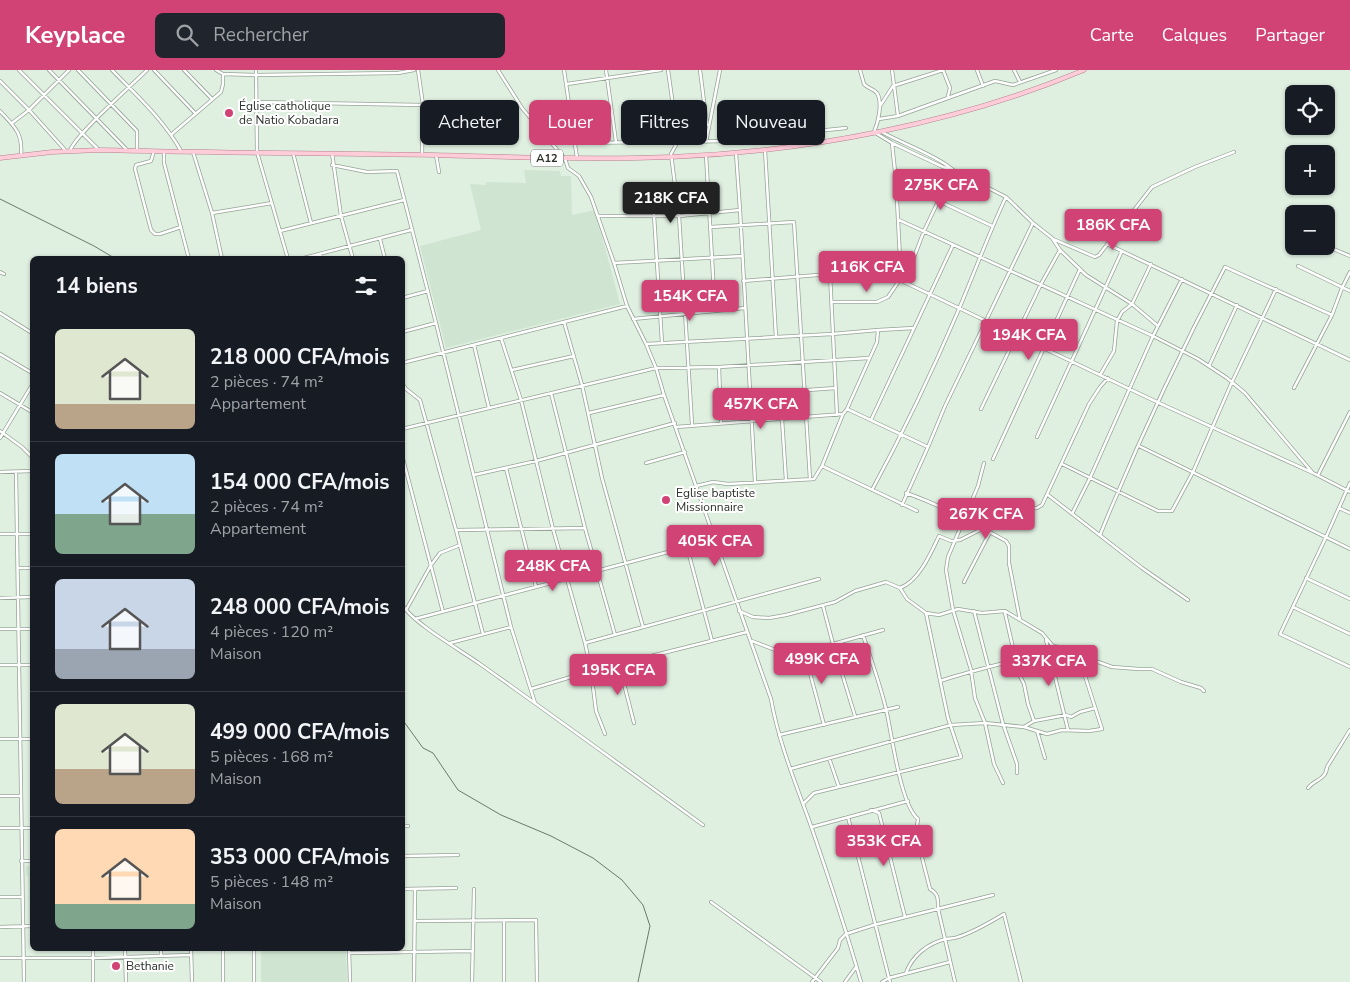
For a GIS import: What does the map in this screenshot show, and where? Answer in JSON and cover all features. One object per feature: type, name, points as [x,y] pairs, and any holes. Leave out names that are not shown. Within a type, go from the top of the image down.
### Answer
[{"type":"main road","name":"A12","points":[[0,158],[68,151],[99,150],[293,152],[565,159],[672,157],[736,153],[766,150],[880,131],[1000,101],[1084,70]]},
{"type":"street","points":[[19,70],[99,150]]},
{"type":"street","points":[[49,70],[128,151]]},
{"type":"street","points":[[12,123],[29,110],[69,70]]},
{"type":"street","points":[[78,70],[137,131],[137,151]]},
{"type":"street","points":[[112,70],[156,114],[172,134],[181,151]]},
{"type":"street","points":[[0,81],[68,151],[82,133],[147,70]]},
{"type":"street","points":[[154,70],[195,113]]},
{"type":"street","points":[[184,70],[212,99]]},
{"type":"street","points":[[216,70],[223,74],[256,76],[398,74],[414,70]]},
{"type":"street","points":[[256,70],[257,152],[287,256]]},
{"type":"street","points":[[337,70],[337,75]]},
{"type":"street","points":[[418,70],[422,100]]},
{"type":"street","points":[[498,70],[522,108],[565,159],[568,168],[579,176],[592,197],[627,306],[656,368],[751,641],[771,700],[779,735],[812,828],[861,982]]},
{"type":"street","points":[[564,70],[569,100]]},
{"type":"street","points":[[606,70],[616,142]]},
{"type":"street","points":[[567,84],[661,70]]},
{"type":"street","points":[[668,70],[672,100]]},
{"type":"street","points":[[700,70],[708,129]]},
{"type":"street","points":[[707,136],[720,70]]},
{"type":"street","points":[[860,70],[864,84],[877,93],[879,119],[874,132],[892,143],[942,167],[953,170],[1006,197],[1032,223],[1052,238],[1095,257],[1152,187],[1195,167],[1234,152]]},
{"type":"street","points":[[892,70],[898,116]]},
{"type":"street","points":[[879,107],[893,86],[943,70],[950,88],[948,96]]},
{"type":"street","points":[[977,70],[983,86]]},
{"type":"street","points":[[1014,70],[1020,82]]},
{"type":"street","points":[[879,119],[898,116],[948,96],[995,81],[1010,85],[1056,70]]},
{"type":"street","points":[[172,134],[221,92],[224,84],[223,74]]},
{"type":"street","points":[[256,102],[420,105]]},
{"type":"street","points":[[0,111],[12,123],[21,140],[21,155]]},
{"type":"street","points":[[707,142],[733,141],[846,128]]},
{"type":"street","points":[[880,131],[902,144],[944,162],[953,170]]},
{"type":"street","points":[[611,142],[621,142]]},
{"type":"street","points":[[892,143],[901,278],[904,282],[1159,403],[1318,475],[1348,491]]},
{"type":"street","points":[[422,145],[422,155]]},
{"type":"street","points":[[576,145],[576,158]]},
{"type":"street","points":[[676,145],[672,157],[679,216],[692,424]]},
{"type":"street","points":[[766,150],[776,337]]},
{"type":"street","points":[[154,151],[151,161],[136,165],[135,169],[151,230],[155,234],[160,234],[181,227]]},
{"type":"street","points":[[164,151],[164,163],[187,256]]},
{"type":"street","points":[[193,152],[212,213],[221,256]]},
{"type":"street","points":[[293,152],[311,223]]},
{"type":"street","points":[[736,153],[755,482]]},
{"type":"street","points":[[332,154],[332,165],[341,216],[352,256]]},
{"type":"street","points":[[436,155],[439,172]]},
{"type":"street","points":[[706,155],[715,310]]},
{"type":"street","points":[[332,165],[367,172],[397,171],[511,626],[535,703]]},
{"type":"street","points":[[904,282],[924,231],[953,170]]},
{"type":"street","points":[[896,181],[992,226]]},
{"type":"street","points":[[872,490],[901,434],[959,309],[992,226],[1006,197]]},
{"type":"street","points":[[280,231],[404,200]]},
{"type":"street","points":[[212,213],[272,203]]},
{"type":"street","points":[[599,216],[679,216],[740,210]]},
{"type":"street","points":[[654,215],[662,343]]},
{"type":"street","points":[[898,220],[1154,336],[1209,366],[1232,382],[1255,404],[1313,473]]},
{"type":"street","points":[[711,228],[794,222],[808,418],[810,479]]},
{"type":"street","points":[[902,505],[945,406],[1032,223]]},
{"type":"street","points":[[312,256],[412,230]]},
{"type":"street","points":[[1052,238],[1060,250],[1086,275],[1132,304],[1158,326]]},
{"type":"street","points":[[380,239],[384,256]]},
{"type":"street","points":[[1107,244],[1350,360]]},
{"type":"street","points":[[871,420],[953,245]]},
{"type":"street","points":[[981,409],[1041,284],[1060,250]]},
{"type":"street","points":[[1335,250],[1350,256]]},
{"type":"street","points":[[1037,437],[1122,251]]},
{"type":"street","points":[[614,262],[743,256]]},
{"type":"street","points":[[1100,375],[1114,351],[1118,320],[1122,312],[1132,304],[1151,264]]},
{"type":"street","points":[[1298,266],[1350,291]]},
{"type":"street","points":[[1100,535],[1183,351],[1225,267],[1332,315]]},
{"type":"street","points":[[993,459],[1080,269]]},
{"type":"street","points":[[0,272],[4,274]]},
{"type":"street","points":[[1294,388],[1332,315],[1350,272]]},
{"type":"street","points":[[744,281],[798,275],[830,274],[837,415]]},
{"type":"street","points":[[832,302],[877,302],[888,297],[901,278]]},
{"type":"street","points":[[1072,514],[1158,326],[1182,279]]},
{"type":"street","points":[[1062,464],[1158,511],[1172,511],[1177,505],[1193,472],[1261,317],[1276,289]]},
{"type":"street","points":[[405,297],[428,291]]},
{"type":"street","points":[[1209,366],[1237,305]]},
{"type":"street","points":[[405,362],[627,306]]},
{"type":"street","points":[[633,319],[745,308]]},
{"type":"street","points":[[0,313],[30,332]]},
{"type":"street","points":[[564,322],[589,413],[602,478],[643,627]]},
{"type":"street","points":[[405,331],[436,323]]},
{"type":"street","points":[[646,344],[914,328]]},
{"type":"street","points":[[696,486],[713,482],[728,484],[814,479],[822,466],[843,414],[877,342],[878,330]]},
{"type":"street","points":[[501,338],[521,400],[553,529],[585,643],[596,711],[605,734]]},
{"type":"street","points":[[474,345],[489,408]]},
{"type":"street","points":[[0,354],[30,372]]},
{"type":"street","points":[[512,370],[574,356]]},
{"type":"street","points":[[405,428],[656,368],[719,368],[869,358]]},
{"type":"street","points":[[719,368],[721,423]]},
{"type":"street","points":[[900,588],[913,581],[929,557],[939,536],[955,541],[970,536],[1020,510],[1037,508],[1045,502],[1088,404],[1108,378]]},
{"type":"street","points":[[0,438],[1,432],[21,405],[30,388]]},
{"type":"street","points":[[405,388],[420,400],[483,634]]},
{"type":"street","points":[[750,394],[836,388]]},
{"type":"street","points":[[0,393],[30,411]]},
{"type":"street","points":[[550,393],[615,635]]},
{"type":"street","points":[[589,413],[664,395]]},
{"type":"street","points":[[847,409],[928,447]]},
{"type":"street","points":[[1318,475],[1350,412]]},
{"type":"street","points":[[474,475],[675,425],[752,422],[843,414]]},
{"type":"street","points":[[782,420],[786,481]]},
{"type":"street","points":[[1,432],[30,455]]},
{"type":"street","points":[[1139,446],[1350,549]]},
{"type":"street","points":[[646,463],[684,452]]},
{"type":"street","points":[[984,463],[978,486],[948,557],[946,570],[953,610],[971,670],[975,698],[985,723],[994,764],[1003,783]]},
{"type":"street","points":[[405,466],[443,612]]},
{"type":"street","points":[[822,466],[917,511]]},
{"type":"street","points":[[506,468],[536,587]]},
{"type":"street","points":[[0,472],[30,471]]},
{"type":"street","points":[[16,472],[24,982]]},
{"type":"street","points":[[1350,482],[1348,491],[1280,634],[1350,667]]},
{"type":"street","points":[[906,493],[929,501],[965,518],[1006,541],[1009,546],[1009,563],[1020,620]]},
{"type":"street","points":[[1048,495],[1188,600]]},
{"type":"street","points":[[1339,508],[1350,513]]},
{"type":"street","points":[[456,530],[585,528]]},
{"type":"street","points":[[964,582],[990,532]]},
{"type":"street","points":[[0,534],[30,534]]},
{"type":"street","points":[[460,545],[440,553],[431,565],[406,610],[415,619],[703,825]]},
{"type":"street","points":[[415,619],[687,547],[712,641]]},
{"type":"street","points":[[18,568],[30,568]]},
{"type":"street","points":[[1306,578],[1350,599]]},
{"type":"street","points":[[585,643],[819,579]]},
{"type":"street","points":[[739,611],[753,617],[768,618],[823,606],[855,591],[886,582],[900,588],[907,599],[926,613],[939,615],[958,609],[982,613],[1005,611],[1042,633],[1052,646],[1077,650],[1082,656],[1112,667],[1152,669],[1181,682],[1201,688],[1204,691]]},
{"type":"street","points":[[0,598],[30,597]]},
{"type":"street","points":[[823,606],[855,716]]},
{"type":"street","points":[[1293,607],[1350,634]]},
{"type":"street","points":[[1005,611],[1016,661],[1034,721]]},
{"type":"street","points":[[974,612],[1017,773]]},
{"type":"street","points":[[803,804],[814,793],[961,757],[940,681],[926,613]]},
{"type":"street","points":[[450,643],[511,626]]},
{"type":"street","points":[[0,629],[30,629]]},
{"type":"street","points":[[751,641],[786,654],[833,644],[883,630]]},
{"type":"street","points":[[530,689],[619,664],[747,632]]},
{"type":"street","points":[[863,635],[886,709],[891,742],[911,813],[918,819],[916,834],[930,889],[938,897],[938,909],[955,982]]},
{"type":"street","points":[[1046,639],[1066,715],[1068,730]]},
{"type":"street","points":[[940,681],[971,670],[1016,661],[1049,650]]},
{"type":"street","points":[[790,769],[951,725],[1003,724],[1024,727],[1047,734],[1062,730],[1102,729],[1077,650]]},
{"type":"street","points":[[804,651],[824,724]]},
{"type":"street","points":[[619,664],[634,723]]},
{"type":"street","points":[[0,665],[30,665]]},
{"type":"street","points":[[779,735],[898,707]]},
{"type":"street","points":[[1024,727],[1034,721],[1066,715],[1071,717],[1080,712],[1095,708]]},
{"type":"street","points":[[1308,788],[1312,782],[1323,778],[1327,773],[1328,767],[1350,730]]},
{"type":"street","points":[[1037,731],[1044,758]]},
{"type":"street","points":[[0,739],[30,739]]},
{"type":"street","points":[[829,758],[839,787]]},
{"type":"street","points":[[0,796],[20,796]]},
{"type":"street","points":[[812,828],[908,801]]},
{"type":"street","points":[[871,810],[879,813],[905,917]]},
{"type":"street","points":[[848,817],[890,982]]},
{"type":"street","points":[[0,828],[30,828]]},
{"type":"street","points":[[405,856],[458,855]]},
{"type":"street","points":[[21,860],[30,861]]},
{"type":"street","points":[[405,889],[456,888]]},
{"type":"street","points":[[414,889],[414,982]]},
{"type":"street","points":[[472,982],[474,889]]},
{"type":"street","points":[[812,982],[838,948],[840,940],[846,934],[874,925],[993,895]]},
{"type":"street","points":[[0,897],[22,897]]},
{"type":"street","points":[[711,902],[821,982]]},
{"type":"street","points":[[906,974],[910,964],[926,946],[966,934],[1004,914],[1021,982]]},
{"type":"street","points":[[415,921],[536,920],[537,982]]},
{"type":"street","points":[[504,921],[504,982]]},
{"type":"street","points":[[0,927],[30,926]]},
{"type":"street","points":[[92,951],[93,982]]},
{"type":"street","points":[[125,951],[126,982]]},
{"type":"street","points":[[161,951],[161,956]]},
{"type":"street","points":[[191,951],[192,982]]},
{"type":"street","points":[[223,951],[223,982]]},
{"type":"street","points":[[254,951],[254,982]]},
{"type":"street","points":[[350,982],[349,954],[473,951]]},
{"type":"street","points":[[0,958],[191,955]]},
{"type":"street","points":[[882,982],[889,978],[950,962]]},
{"type":"street","points":[[845,982],[856,967]]},
{"type":"shaded area","points":[[524,170],[560,171],[561,176],[571,176],[572,215],[595,210],[620,304],[446,348],[420,246],[481,230],[470,184],[486,185],[486,182],[526,183]]},
{"type":"shaded area","points":[[26,866],[30,866],[30,922],[28,876],[26,875]]},
{"type":"shaded area","points":[[261,951],[346,951],[347,982],[261,982]]},
{"type":"waterway","points":[[0,199],[111,256]]},
{"type":"waterway","points":[[405,723],[423,748],[433,753],[458,790],[501,815],[551,836],[593,858],[622,880],[643,905],[650,926],[638,982]]},
{"type":"place","name":"Église catholique de Natio Kobadara","points":[[229,113]]},
{"type":"place","name":"Eglise baptiste Missionnaire","points":[[666,500]]},
{"type":"place","name":"Bethanie","points":[[116,966]]}]
